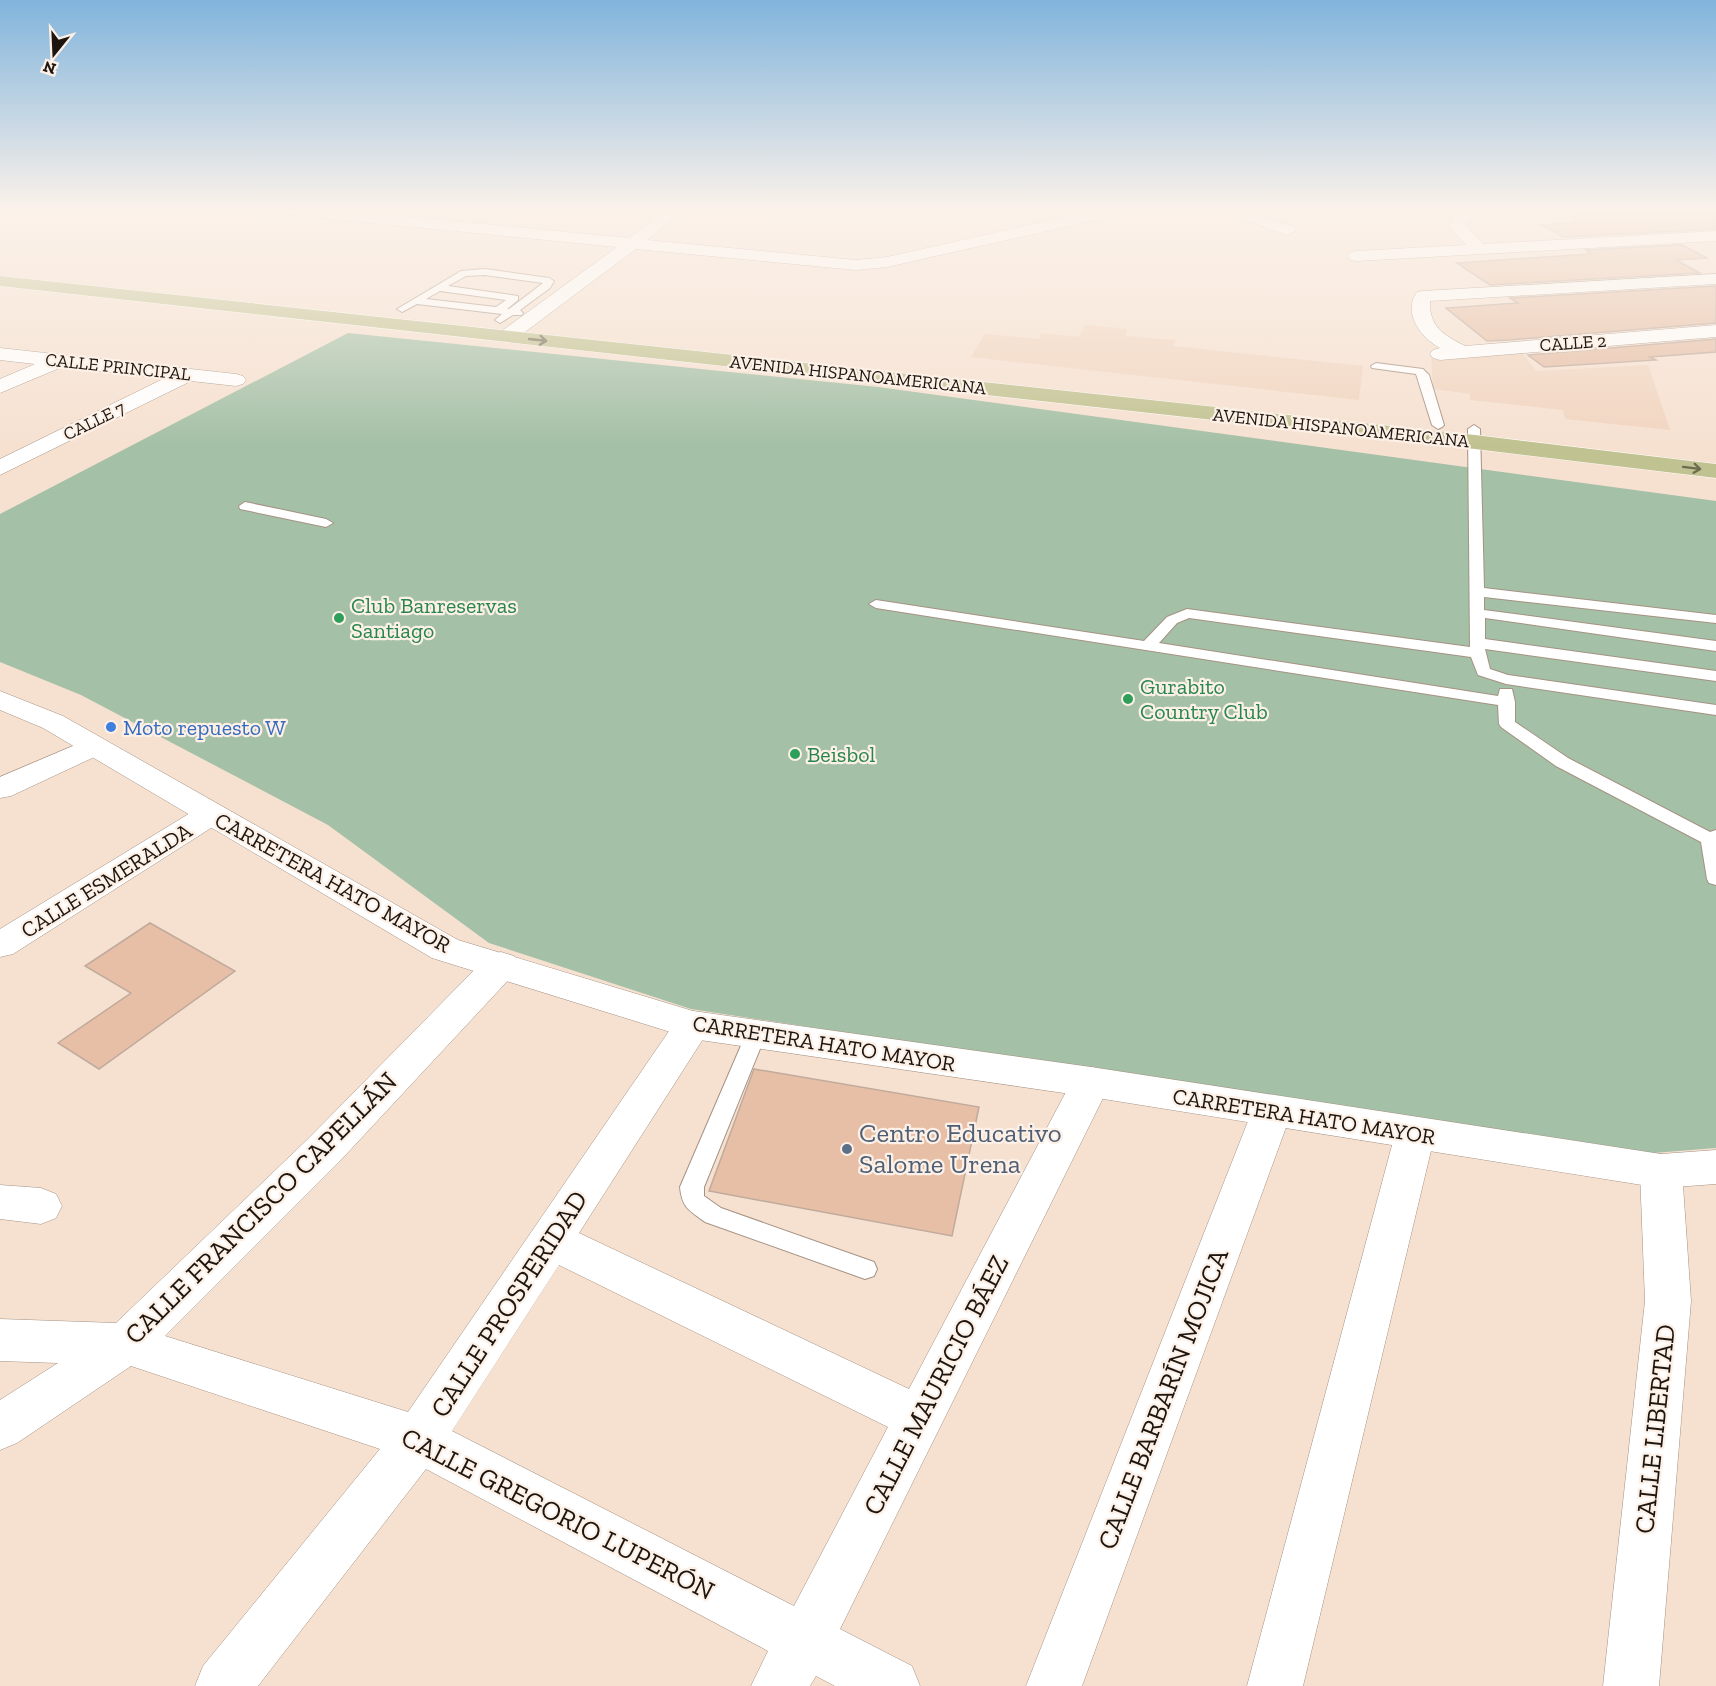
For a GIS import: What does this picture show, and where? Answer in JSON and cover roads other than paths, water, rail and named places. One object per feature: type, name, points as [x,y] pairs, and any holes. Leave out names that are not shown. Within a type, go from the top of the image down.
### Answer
[{"type":"main road","name":"AVENIDA HISPANOAMERICANA","points":[[90,288],[512,319],[1438,425],[1475,436]]},
{"type":"main road","name":"AVENIDA HISPANOAMERICANA","points":[[227,288],[409,305],[1475,436],[1712,459]]},
{"type":"street","points":[[512,319],[562,288]]},
{"type":"street","points":[[1461,352],[1433,336],[1423,326],[1419,304],[1423,296],[1566,288]]},
{"type":"street","name":"CALLE 2","points":[[1430,354],[1716,331]]},
{"type":"street","name":"CALLE PRINCIPAL","points":[[0,354],[236,381]]},
{"type":"street","points":[[0,387],[58,361]]},
{"type":"street","name":"CALLE 7","points":[[0,468],[187,375]]},
{"type":"street","name":"CARRETERA HATO MAYOR","points":[[0,700],[53,722],[445,949],[693,1025],[1091,1082],[1661,1171],[1716,1167]]},
{"type":"street","points":[[0,789],[94,746]]},
{"type":"street","name":"CALLE ESMERALDA","points":[[0,945],[211,814]]},
{"type":"street","name":"CALLE FRANCISCO CAPELLÁN","points":[[0,1427],[126,1344],[324,1150],[501,965]]},
{"type":"street","name":"CALLE PROSPERIDAD","points":[[237,1682],[419,1439],[693,1025]]},
{"type":"street","name":"CALLE MAURICIO BÁEZ","points":[[778,1686],[806,1639],[1091,1082]]},
{"type":"street","name":"CALLE BARBARÍN MOJICA","points":[[1054,1686],[1272,1111]]},
{"type":"street","points":[[1275,1686],[1415,1134]]},
{"type":"street","name":"CALLE LIBERTAD","points":[[1630,1686],[1668,1301],[1661,1171]]},
{"type":"street","points":[[551,1240],[919,1418]]},
{"type":"street","name":"CALLE GREGORIO LUPERÓN","points":[[0,1340],[126,1344],[419,1439],[806,1639],[892,1686]]},
{"type":"lane","points":[[409,305],[437,288],[516,298],[512,319]]},
{"type":"lane","points":[[512,319],[545,288]]},
{"type":"lane","points":[[1376,366],[1419,371],[1423,375],[1438,425]]},
{"type":"lane","points":[[1475,436],[1478,648],[1483,672],[1506,679],[1716,710]]},
{"type":"lane","points":[[245,506],[326,523]]},
{"type":"lane","points":[[1478,592],[1716,619]]},
{"type":"lane","points":[[876,604],[1507,702]]},
{"type":"lane","points":[[1148,646],[1172,620],[1187,613],[1716,676]]},
{"type":"lane","points":[[1478,613],[1716,646]]},
{"type":"lane","points":[[1506,679],[1507,724],[1562,762],[1712,837],[1716,879]]},
{"type":"lane","points":[[756,1034],[692,1187],[693,1200],[713,1215],[865,1269]]},
{"type":"place","name":"Club Banreservas Santiago","points":[[339,618]]},
{"type":"place","name":"Gurabito Country Club","points":[[1128,699]]},
{"type":"place","name":"Moto repuesto W","points":[[111,727]]},
{"type":"place","name":"Beisbol","points":[[795,754]]},
{"type":"place","name":"Centro Educativo Salome Urena","points":[[847,1149]]}]
